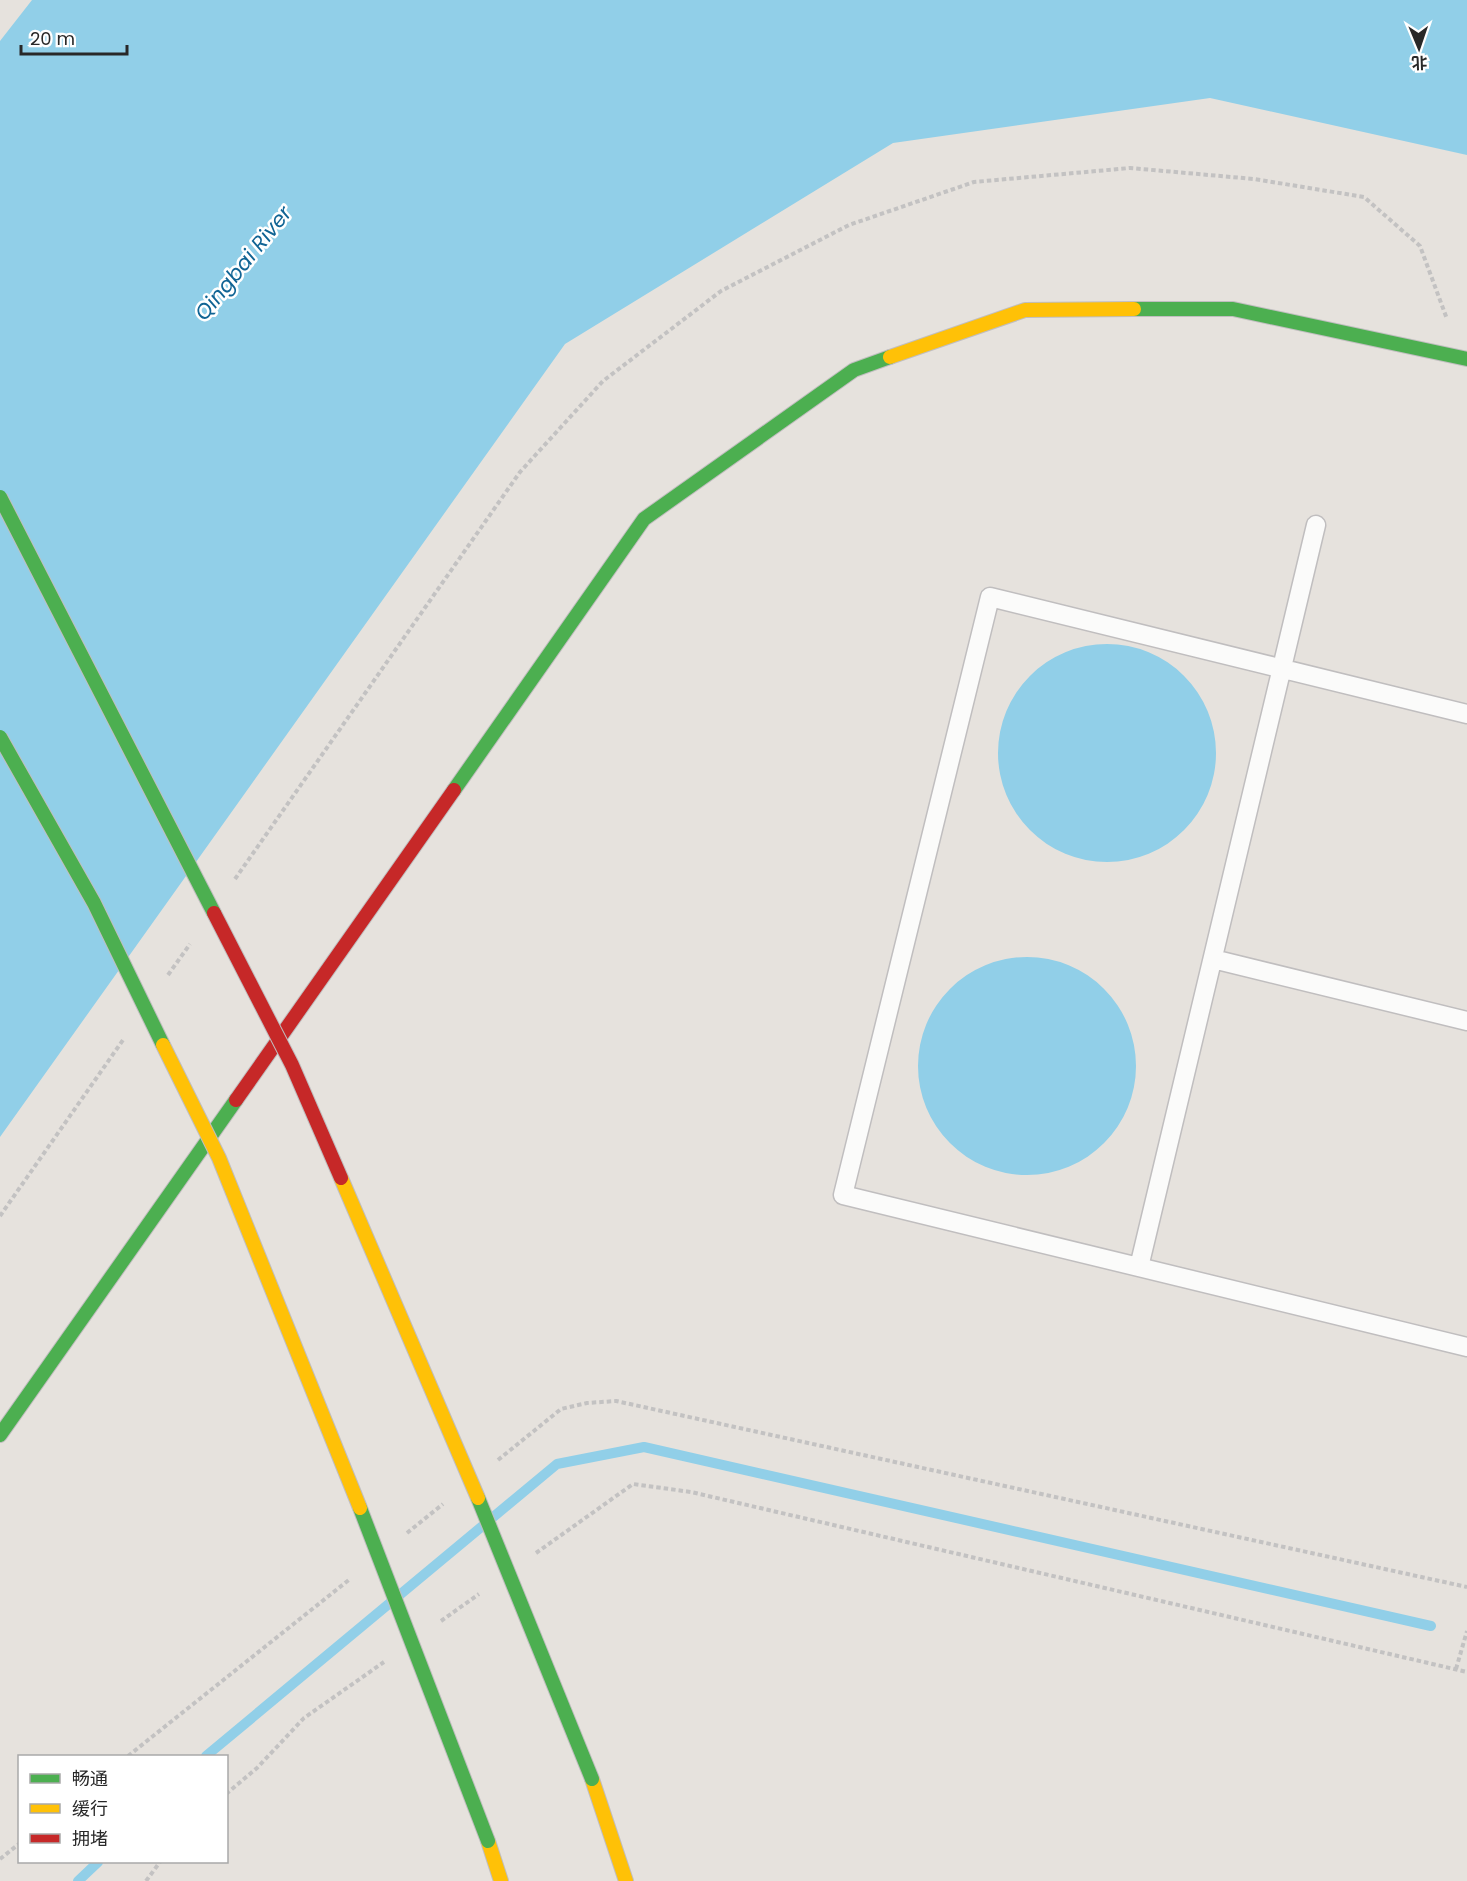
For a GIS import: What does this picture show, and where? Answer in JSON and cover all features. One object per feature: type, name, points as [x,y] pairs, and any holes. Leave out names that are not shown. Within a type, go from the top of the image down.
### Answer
[{"type":"main road","points":[[0,1435],[644,519],[854,370],[1025,310],[1233,309],[1467,360]]},
{"type":"main road","points":[[0,497],[292,1065],[457,1448],[592,1779],[626,1881]]},
{"type":"main road","points":[[0,737],[94,903],[219,1158],[368,1528],[488,1841],[501,1881]]},
{"type":"lane","points":[[1138,1267],[1316,525]]},
{"type":"lane","points":[[1467,714],[990,597],[843,1195],[1467,1347]]},
{"type":"lane","points":[[1213,959],[1467,1021]]},
{"type":"path","points":[[496,1461],[561,1410],[587,1403],[616,1401],[1467,1587]]},
{"type":"path","points":[[527,1560],[633,1484],[691,1492],[1467,1672]]},
{"type":"path","points":[[404,1535],[450,1498]]},
{"type":"path","points":[[129,1755],[358,1572]]},
{"type":"path","points":[[440,1622],[488,1587]]},
{"type":"path","points":[[1456,1669],[1467,1631]]},
{"type":"path","points":[[228,1792],[257,1768],[304,1718],[391,1656]]},
{"type":"path","points":[[0,1859],[18,1845]]},
{"type":"path","points":[[146,1881],[159,1863]]},
{"type":"water","name":"Qingbai River","points":[[32,0],[1467,0],[1467,155],[1210,98],[893,143],[565,344],[0,1137],[0,41]]},
{"type":"water","points":[[1107,644],[1128,646],[1149,653],[1184,676],[1207,711],[1214,732],[1216,753],[1214,774],[1207,795],[1184,830],[1149,853],[1128,860],[1107,862],[1086,860],[1065,853],[1030,830],[1007,795],[1000,774],[998,753],[1000,732],[1007,711],[1030,676],[1065,653],[1086,646]]},
{"type":"water","points":[[1027,957],[1048,959],[1069,966],[1104,989],[1127,1024],[1134,1045],[1136,1066],[1134,1087],[1127,1108],[1104,1143],[1069,1166],[1048,1173],[1027,1175],[1006,1173],[985,1166],[950,1143],[927,1108],[920,1087],[918,1066],[920,1045],[927,1024],[950,989],[985,966],[1006,959]]},
{"type":"waterway","points":[[207,1755],[557,1464],[644,1447],[1431,1626]]},
{"type":"waterway","points":[[78,1881],[97,1863]]},
{"type":"traffic: fast","points":[[1134,309],[1233,309],[1467,359]]},
{"type":"traffic: fast","points":[[454,790],[644,519],[854,370],[890,357]]},
{"type":"traffic: fast","points":[[0,497],[214,913]]},
{"type":"traffic: fast","points":[[0,737],[94,903],[163,1045]]},
{"type":"traffic: fast","points":[[0,1435],[236,1100]]},
{"type":"traffic: fast","points":[[478,1498],[592,1779]]},
{"type":"traffic: fast","points":[[360,1508],[488,1841]]},
{"type":"traffic: slow","points":[[890,357],[1025,310],[1134,309]]},
{"type":"traffic: slow","points":[[163,1045],[219,1158],[360,1508]]},
{"type":"traffic: slow","points":[[341,1178],[478,1498]]},
{"type":"traffic: slow","points":[[592,1779],[626,1881]]},
{"type":"traffic: slow","points":[[488,1841],[501,1881]]},
{"type":"traffic: jam","points":[[236,1100],[454,790]]},
{"type":"traffic: jam","points":[[214,913],[292,1065],[341,1178]]}]
